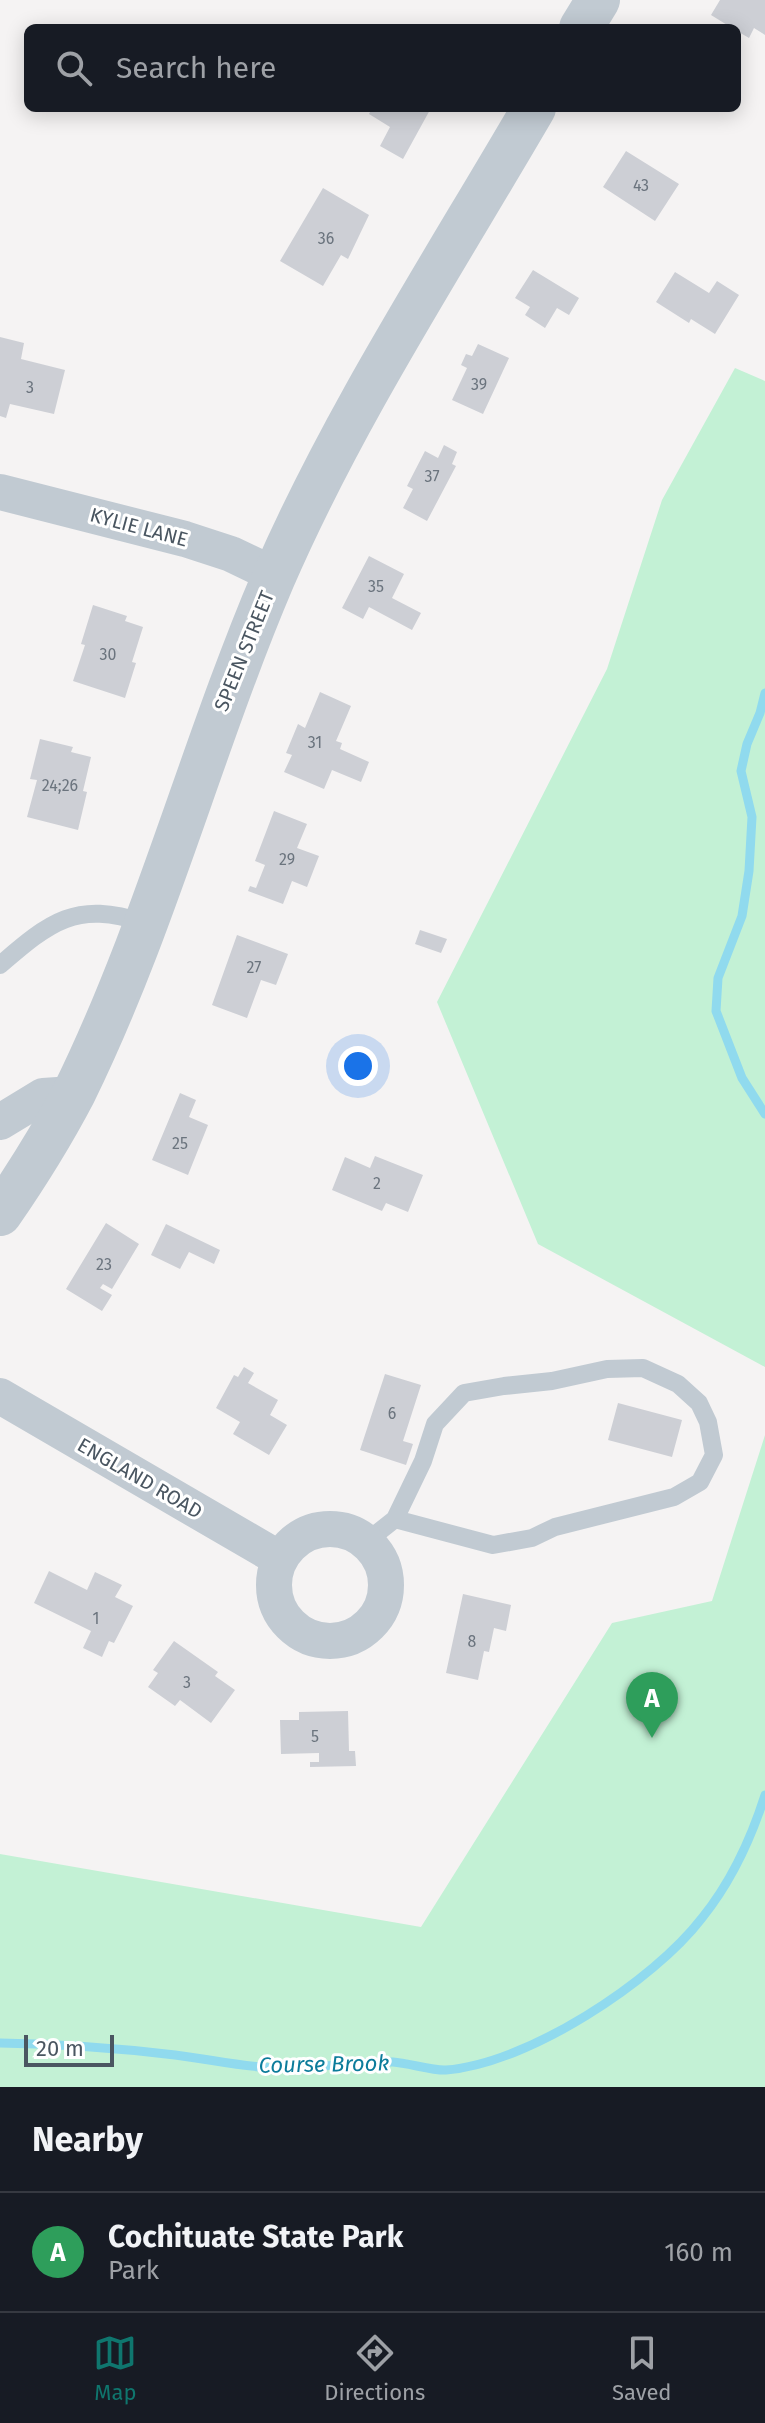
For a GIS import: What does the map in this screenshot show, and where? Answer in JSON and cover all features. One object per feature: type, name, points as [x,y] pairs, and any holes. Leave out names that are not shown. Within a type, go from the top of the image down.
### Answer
[{"type":"street","points":[[583,24],[598,0]]},
{"type":"street","name":"SPEEN STREET","points":[[0,1214],[38,1158],[73,1094],[107,1019],[234,674],[305,511],[381,369],[532,112]]},
{"type":"street","name":"KYLIE LANE","points":[[0,492],[185,539],[231,554],[275,575]]},
{"type":"street","points":[[0,1122],[43,1096],[73,1094]]},
{"type":"street","name":"ENGLAND ROAD","points":[[0,1396],[280,1559]]},
{"type":"street","points":[[335,1528],[352,1533],[378,1554],[385,1570],[387,1586],[377,1618],[365,1630],[342,1640],[317,1640],[301,1634],[288,1623],[279,1609],[274,1592],[274,1576],[280,1559],[296,1540],[319,1529],[335,1528]]},
{"type":"lane","points":[[0,965],[46,927],[63,918],[103,912],[144,923]]},
{"type":"lane","points":[[366,1542],[395,1519],[423,1461],[435,1424],[464,1393],[552,1381],[607,1369],[643,1368],[678,1384],[699,1403],[708,1422],[714,1455],[700,1482],[674,1497],[555,1527],[532,1538],[493,1545],[395,1519]]},
{"type":"green space","points":[[735,368],[765,381],[765,1367],[538,1244],[437,1002],[607,669],[662,500]]},
{"type":"green space","points":[[765,1435],[765,2087],[0,2087],[0,1854],[421,1927],[612,1623],[712,1601]]},
{"type":"building","points":[[720,0],[765,0],[765,35],[754,28],[749,38],[741,33],[741,24],[726,24],[711,15]]},
{"type":"building","points":[[429,112],[403,159],[380,146],[390,127],[369,114]]},
{"type":"building","points":[[626,151],[679,184],[655,221],[603,187]]},
{"type":"building","points":[[323,188],[369,215],[348,259],[341,255],[323,286],[280,261]]},
{"type":"building","points":[[533,270],[579,298],[569,315],[557,308],[545,328],[525,315],[530,307],[515,298]]},
{"type":"building","points":[[675,272],[709,293],[717,281],[739,295],[715,334],[691,319],[689,323],[656,302]]},
{"type":"building","points":[[0,337],[24,343],[21,359],[65,370],[54,414],[10,404],[6,418],[0,416]]},
{"type":"building","points":[[478,344],[509,358],[483,414],[452,400],[467,368],[461,365],[466,354],[472,356]]},
{"type":"building","points":[[444,445],[457,452],[452,464],[456,466],[427,521],[403,508],[413,489],[407,486],[425,451],[438,458]]},
{"type":"building","points":[[369,556],[404,574],[392,598],[421,613],[412,630],[369,607],[363,619],[342,608]]},
{"type":"building","points":[[93,605],[127,616],[125,621],[143,627],[125,698],[73,681],[85,645],[81,644]]},
{"type":"building","points":[[320,692],[351,706],[336,741],[342,743],[340,749],[369,762],[361,782],[332,770],[324,789],[284,772],[292,755],[286,753],[298,724],[305,728]]},
{"type":"building","points":[[40,739],[73,747],[71,752],[91,757],[78,830],[27,817],[37,780],[30,779]]},
{"type":"building","points":[[274,811],[307,824],[297,848],[319,856],[307,887],[292,881],[283,904],[248,891],[250,886],[256,888],[265,865],[255,861]]},
{"type":"building","points":[[420,930],[447,939],[441,953],[415,944]]},
{"type":"building","points":[[237,935],[288,954],[276,985],[261,980],[247,1018],[212,1005]]},
{"type":"building","points":[[180,1093],[196,1100],[189,1117],[208,1125],[188,1175],[152,1160]]},
{"type":"building","points":[[375,1156],[423,1175],[408,1212],[386,1203],[382,1211],[332,1190],[345,1157],[370,1168]]},
{"type":"building","points":[[106,1223],[139,1244],[112,1289],[103,1284],[100,1288],[112,1295],[102,1311],[66,1289]]},
{"type":"building","points":[[166,1224],[220,1250],[214,1264],[189,1252],[180,1269],[151,1255]]},
{"type":"building","points":[[244,1367],[254,1373],[248,1383],[278,1400],[270,1415],[287,1425],[269,1455],[233,1434],[240,1422],[216,1408],[234,1375],[238,1377]]},
{"type":"building","points":[[385,1374],[421,1385],[403,1441],[413,1444],[406,1465],[360,1450]]},
{"type":"building","points":[[618,1403],[682,1420],[672,1457],[608,1440]]},
{"type":"building","points":[[49,1571],[87,1590],[95,1572],[122,1585],[115,1597],[133,1606],[114,1643],[109,1641],[102,1657],[83,1648],[91,1631],[34,1603]]},
{"type":"building","points":[[463,1594],[511,1605],[506,1631],[494,1628],[489,1652],[484,1651],[478,1680],[446,1673]]},
{"type":"building","points":[[174,1641],[218,1672],[215,1676],[235,1690],[211,1723],[180,1700],[175,1706],[148,1687],[158,1673],[153,1670]]},
{"type":"building","points":[[348,1711],[349,1751],[355,1751],[356,1766],[310,1767],[310,1762],[319,1762],[319,1753],[281,1754],[280,1720],[299,1720],[299,1712]]},
{"type":"waterway","name":"Course Brook","points":[[765,693],[741,771],[752,817],[749,871],[742,916],[718,978],[716,1011],[742,1078],[765,1114]]},
{"type":"waterway","name":"Course Brook","points":[[0,2043],[132,2050],[272,2068],[393,2062],[446,2070],[513,2053],[550,2036],[621,1993],[680,1943],[702,1918],[731,1875],[747,1844],[765,1795]]},
{"type":"place","name":"Cochituate State Park","points":[[652,1738]]}]
